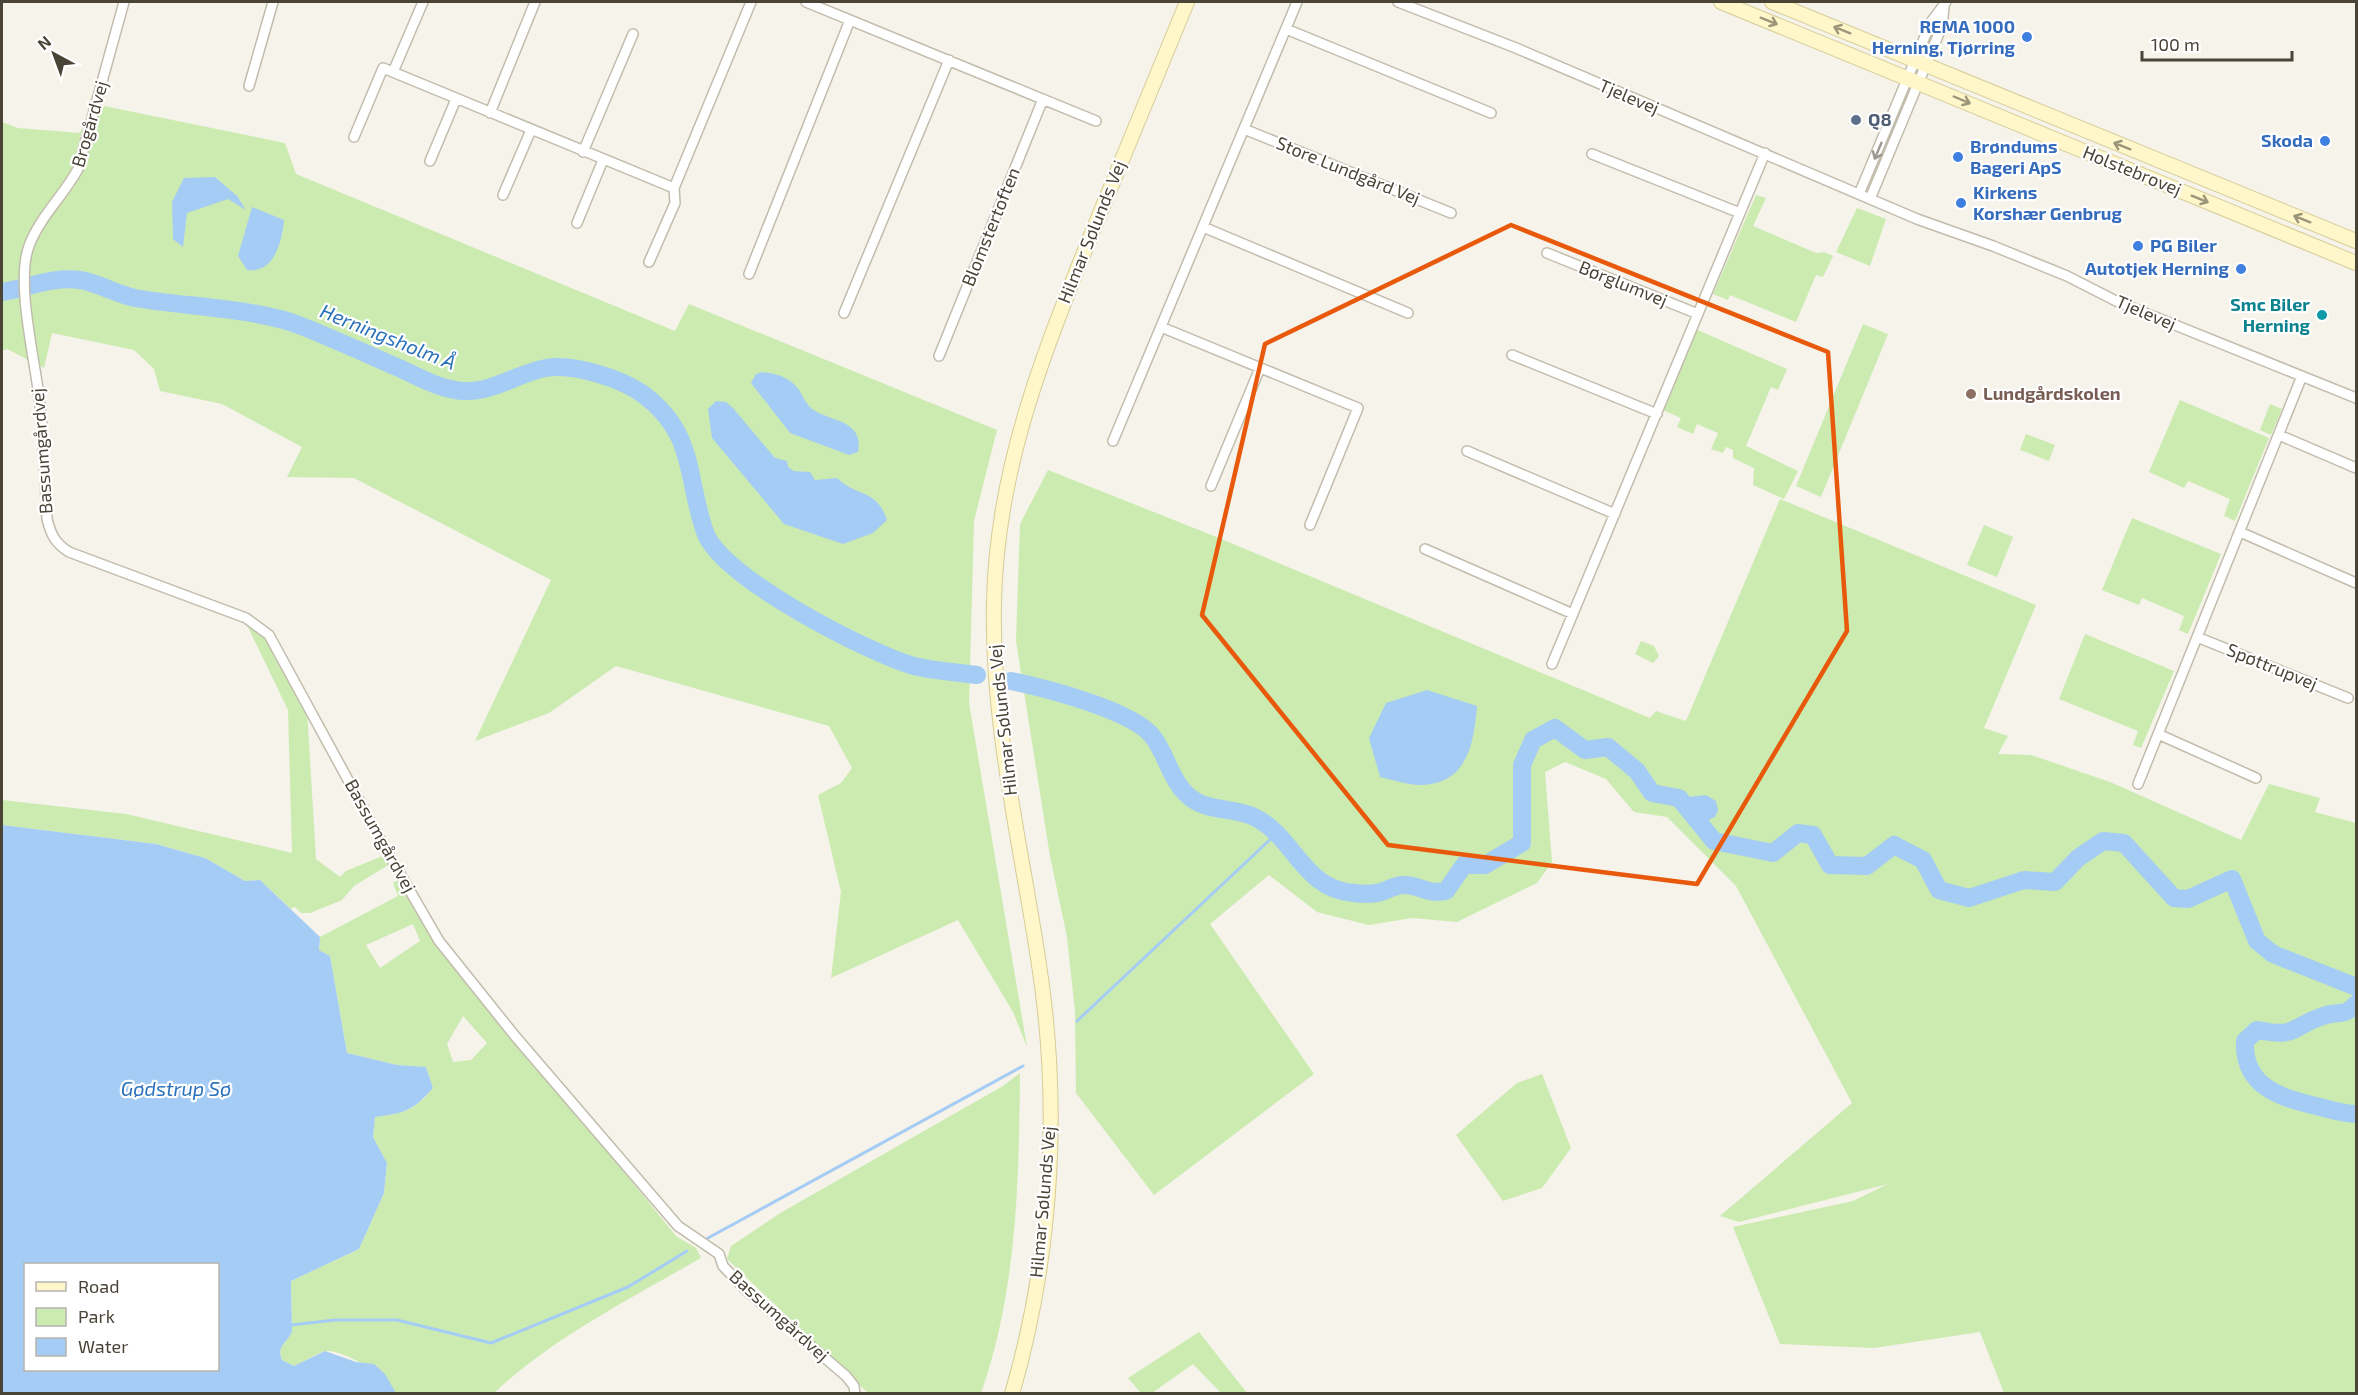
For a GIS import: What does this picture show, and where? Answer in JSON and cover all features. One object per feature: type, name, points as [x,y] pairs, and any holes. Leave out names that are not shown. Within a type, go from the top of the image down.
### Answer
[{"type":"street","name":"Brogårdvej","points":[[24,270],[29,244],[68,189],[81,161],[124,2]]},
{"type":"street","points":[[249,86],[273,2]]},
{"type":"street","points":[[393,72],[423,2]]},
{"type":"street","points":[[490,112],[535,2]]},
{"type":"street","points":[[649,262],[675,203],[674,188],[751,2]]},
{"type":"street","points":[[806,2],[818,4],[850,20],[1096,121]]},
{"type":"street","name":"Hilmar Sølunds Vej","points":[[1012,1394],[1031,1317],[1042,1249],[1050,1161],[1050,1093],[1041,980],[1003,747],[997,691],[994,601],[999,534],[1010,467],[1036,373],[1187,2]]},
{"type":"street","points":[[1113,441],[1297,2]]},
{"type":"street","name":"Tjelevej","points":[[1398,2],[1765,153],[1870,199],[2067,276],[2118,302],[2356,398]]},
{"type":"street","name":"Holstebrovej","points":[[1721,2],[2356,263]]},
{"type":"street","name":"Holstebrovej","points":[[1772,2],[2356,241]]},
{"type":"street","points":[[1859,194],[1921,63],[1942,26],[1945,4]]},
{"type":"street","points":[[749,274],[850,20]]},
{"type":"street","points":[[1286,29],[1491,113]]},
{"type":"street","points":[[583,152],[633,34]]},
{"type":"street","points":[[844,313],[948,60]]},
{"type":"street","points":[[354,137],[383,68],[674,188]]},
{"type":"street","points":[[1870,199],[1913,80]]},
{"type":"street","points":[[430,161],[456,99]]},
{"type":"street","name":"Blomstertoften","points":[[939,356],[1043,99]]},
{"type":"street","name":"Store Lundgård Vej","points":[[1244,129],[1451,213]]},
{"type":"street","points":[[503,195],[531,130]]},
{"type":"street","points":[[1552,664],[1765,153]]},
{"type":"street","points":[[1592,154],[1740,213]]},
{"type":"street","points":[[577,223],[603,160]]},
{"type":"street","points":[[1203,227],[1408,313]]},
{"type":"street","name":"Børglumvej","points":[[1547,253],[1698,314]]},
{"type":"street","name":"Bassumgårdvej","points":[[24,270],[40,404],[47,519],[51,535],[58,545],[69,552],[246,618],[269,635],[384,846],[440,940],[515,1036],[678,1226],[719,1254],[723,1266],[746,1290],[846,1376],[854,1386],[855,1394]]},
{"type":"street","points":[[1161,327],[1358,408],[1310,525]]},
{"type":"street","points":[[1512,355],[1657,414]]},
{"type":"street","points":[[1211,486],[1260,368]]},
{"type":"street","points":[[2138,784],[2302,376]]},
{"type":"street","points":[[2279,435],[2356,468]]},
{"type":"street","points":[[1467,451],[1615,514]]},
{"type":"street","points":[[2240,532],[2356,583]]},
{"type":"street","points":[[1425,549],[1573,614]]},
{"type":"street","name":"Spøttrupvej","points":[[2197,637],[2348,698]]},
{"type":"street","points":[[2158,734],[2256,778]]},
{"type":"highlighted area","points":[[1511,225],[1828,352],[1847,631],[1697,884],[1388,845],[1202,615],[1265,344]]},
{"type":"green space","points":[[104,106],[285,143],[296,174],[675,331],[689,304],[997,430],[974,521],[969,703],[1027,1047],[1013,1012],[958,920],[831,978],[841,892],[818,795],[841,783],[852,768],[829,726],[616,666],[549,713],[475,741],[551,580],[354,478],[287,477],[302,447],[222,404],[160,391],[154,369],[134,350],[52,333],[44,368],[7,349],[2,351],[2,122],[18,128],[79,133]]},
{"type":"green space","points":[[1756,195],[1766,198],[1753,226],[1816,253],[1824,252],[1833,256],[1823,277],[1816,275],[1796,322],[1730,295],[1728,300],[1713,294]]},
{"type":"green space","points":[[1857,208],[1886,219],[1870,266],[1836,252]]},
{"type":"green space","points":[[1863,324],[1888,334],[1821,497],[1796,486]]},
{"type":"green space","points":[[1693,328],[1787,369],[1778,390],[1771,387],[1746,446],[1798,471],[1784,499],[1753,485],[1754,468],[1733,458],[1733,450],[1726,447],[1723,453],[1711,449],[1718,433],[1697,424],[1693,434],[1677,427],[1681,418],[1660,409]]},
{"type":"green space","points":[[2180,400],[2269,438],[2235,521],[2224,516],[2230,499],[2188,481],[2184,488],[2149,472]]},
{"type":"green space","points":[[2270,404],[2282,409],[2271,435],[2260,430]]},
{"type":"green space","points":[[2026,434],[2055,445],[2049,461],[2020,450]]},
{"type":"green space","points":[[1048,470],[1214,536],[1650,718],[1656,711],[1686,721],[1780,499],[2036,605],[1984,728],[2008,736],[1998,754],[2031,755],[2110,782],[2241,840],[2269,784],[2320,798],[2315,812],[2356,823],[2356,1393],[2004,1393],[1980,1332],[1874,1348],[1780,1344],[1733,1227],[1853,1201],[1888,1184],[1739,1222],[1720,1216],[1852,1103],[1736,886],[1667,817],[1634,812],[1606,779],[1565,762],[1545,772],[1552,862],[1537,883],[1457,922],[1412,918],[1369,925],[1317,912],[1269,875],[1210,924],[1314,1074],[1154,1195],[1076,1093],[1075,1011],[1067,937],[1050,856],[1016,641],[1020,524]]},
{"type":"green space","points":[[2132,518],[2221,554],[2188,634],[2179,630],[2184,616],[2142,598],[2139,605],[2102,590]]},
{"type":"green space","points":[[1984,525],[2013,537],[1997,577],[1967,565]]},
{"type":"green space","points":[[247,625],[270,640],[307,710],[316,859],[340,877],[346,871],[385,855],[390,864],[354,886],[342,900],[310,913],[301,913],[295,907],[291,909],[260,880],[245,881],[205,858],[156,844],[2,825],[2,800],[126,814],[292,853],[288,710]]},
{"type":"green space","points":[[2085,634],[2174,671],[2141,748],[2133,745],[2138,731],[2059,699]]},
{"type":"green space","points":[[1641,641],[1654,646],[1659,656],[1653,663],[1635,654]]},
{"type":"green space","points":[[401,878],[431,934],[676,1236],[696,1248],[701,1258],[567,1336],[494,1393],[396,1393],[376,1373],[337,1352],[320,1353],[294,1366],[282,1360],[280,1351],[292,1332],[291,1281],[359,1249],[384,1193],[387,1163],[373,1137],[375,1116],[408,1110],[420,1102],[433,1088],[426,1067],[397,1065],[347,1053],[330,956],[319,950],[320,937],[398,896],[393,883]],"holes":[[[413,924],[420,941],[380,968],[366,945]],[[463,1016],[487,1043],[471,1060],[453,1062],[447,1044]]]},
{"type":"green space","points":[[1020,1073],[1019,1154],[1014,1235],[1002,1315],[981,1393],[868,1393],[727,1259],[731,1246],[782,1212],[1003,1086]]},
{"type":"green space","points":[[1542,1074],[1571,1148],[1542,1188],[1503,1201],[1456,1135],[1517,1083]]},
{"type":"green space","points":[[1199,1332],[1247,1393],[1221,1393],[1193,1364],[1152,1393],[1141,1393],[1128,1378]]},
{"type":"water","points":[[215,177],[237,196],[246,210],[228,199],[187,213],[183,247],[173,239],[172,202],[184,178]]},
{"type":"water","points":[[252,207],[284,220],[279,247],[270,262],[256,270],[247,270],[238,256]]},
{"type":"water","points":[[762,372],[789,380],[812,409],[851,427],[856,433],[858,452],[849,455],[790,433],[751,383],[756,374]]},
{"type":"water","points":[[716,401],[726,402],[733,408],[775,458],[787,461],[788,467],[794,471],[810,472],[815,480],[837,478],[878,503],[887,520],[873,533],[843,544],[784,524],[712,438],[708,409]]},
{"type":"water","points":[[1427,690],[1477,706],[1474,733],[1465,759],[1459,769],[1437,783],[1416,785],[1380,777],[1369,738],[1386,703]]},
{"type":"water","points":[[1706,795],[1716,801],[1718,810],[1715,817],[1700,824],[1679,798]]},
{"type":"water","name":"Gødstrup Sø","points":[[2,825],[156,844],[205,858],[245,881],[260,880],[320,937],[319,950],[330,956],[347,1053],[397,1065],[426,1067],[433,1088],[420,1102],[408,1110],[375,1117],[373,1137],[387,1163],[384,1193],[359,1249],[291,1281],[292,1332],[280,1351],[282,1360],[294,1366],[325,1351],[356,1362],[374,1364],[385,1374],[396,1393],[2,1393]]},
{"type":"waterway","name":"Herningsholm Å","points":[[2,292],[70,279],[94,284],[135,298],[266,316],[304,327],[430,383],[455,390],[486,389],[536,370],[557,367],[583,370],[624,383],[644,395],[673,425],[687,458],[705,532],[716,550],[738,570],[798,611],[864,646],[914,666],[977,675]]},
{"type":"waterway","name":"Herningsholm Å","points":[[1011,681],[1108,709],[1143,727],[1153,737],[1174,777],[1191,798],[1205,805],[1245,813],[1266,824],[1310,872],[1322,882],[1336,889],[1371,894],[1403,885],[1433,892],[1446,891],[1464,865],[1485,865],[1522,843],[1522,765],[1533,740],[1555,728],[1585,750],[1608,747],[1637,771],[1652,793],[1679,798],[1714,841],[1773,853],[1798,833],[1813,835],[1830,865],[1867,866],[1894,845],[1923,860],[1939,890],[1969,898],[2024,880],[2055,882],[2078,858],[2103,841],[2124,843],[2174,898],[2188,899],[2232,879],[2257,941],[2273,954],[2356,987]]},
{"type":"waterway","points":[[1077,1021],[1277,833]]},
{"type":"waterway","name":"Herningsholm Å","points":[[2356,1004],[2348,1011],[2328,1014],[2288,1032],[2257,1030],[2245,1041],[2246,1057],[2251,1070],[2268,1088],[2292,1100],[2338,1112],[2356,1114]]},
{"type":"waterway","points":[[708,1238],[1023,1066]]},
{"type":"waterway","points":[[2350,1114],[2356,1122]]},
{"type":"waterway","points":[[291,1325],[335,1320],[397,1320],[491,1343],[628,1287],[687,1251]]},
{"type":"place","name":"REMA 1000 Herning, Tjørring","points":[[2027,37]]},
{"type":"place","name":"Q8","points":[[1856,120]]},
{"type":"place","name":"Skoda","points":[[2325,141]]},
{"type":"place","name":"Brøndums Bageri ApS","points":[[1958,157]]},
{"type":"place","name":"Kirkens Korshær Genbrug","points":[[1961,203]]},
{"type":"place","name":"PG Biler","points":[[2138,246]]},
{"type":"place","name":"Autotjek Herning","points":[[2241,269]]},
{"type":"place","name":"Smc Biler Herning","points":[[2322,315]]},
{"type":"place","name":"Lundgårdskolen","points":[[1971,394]]}]
